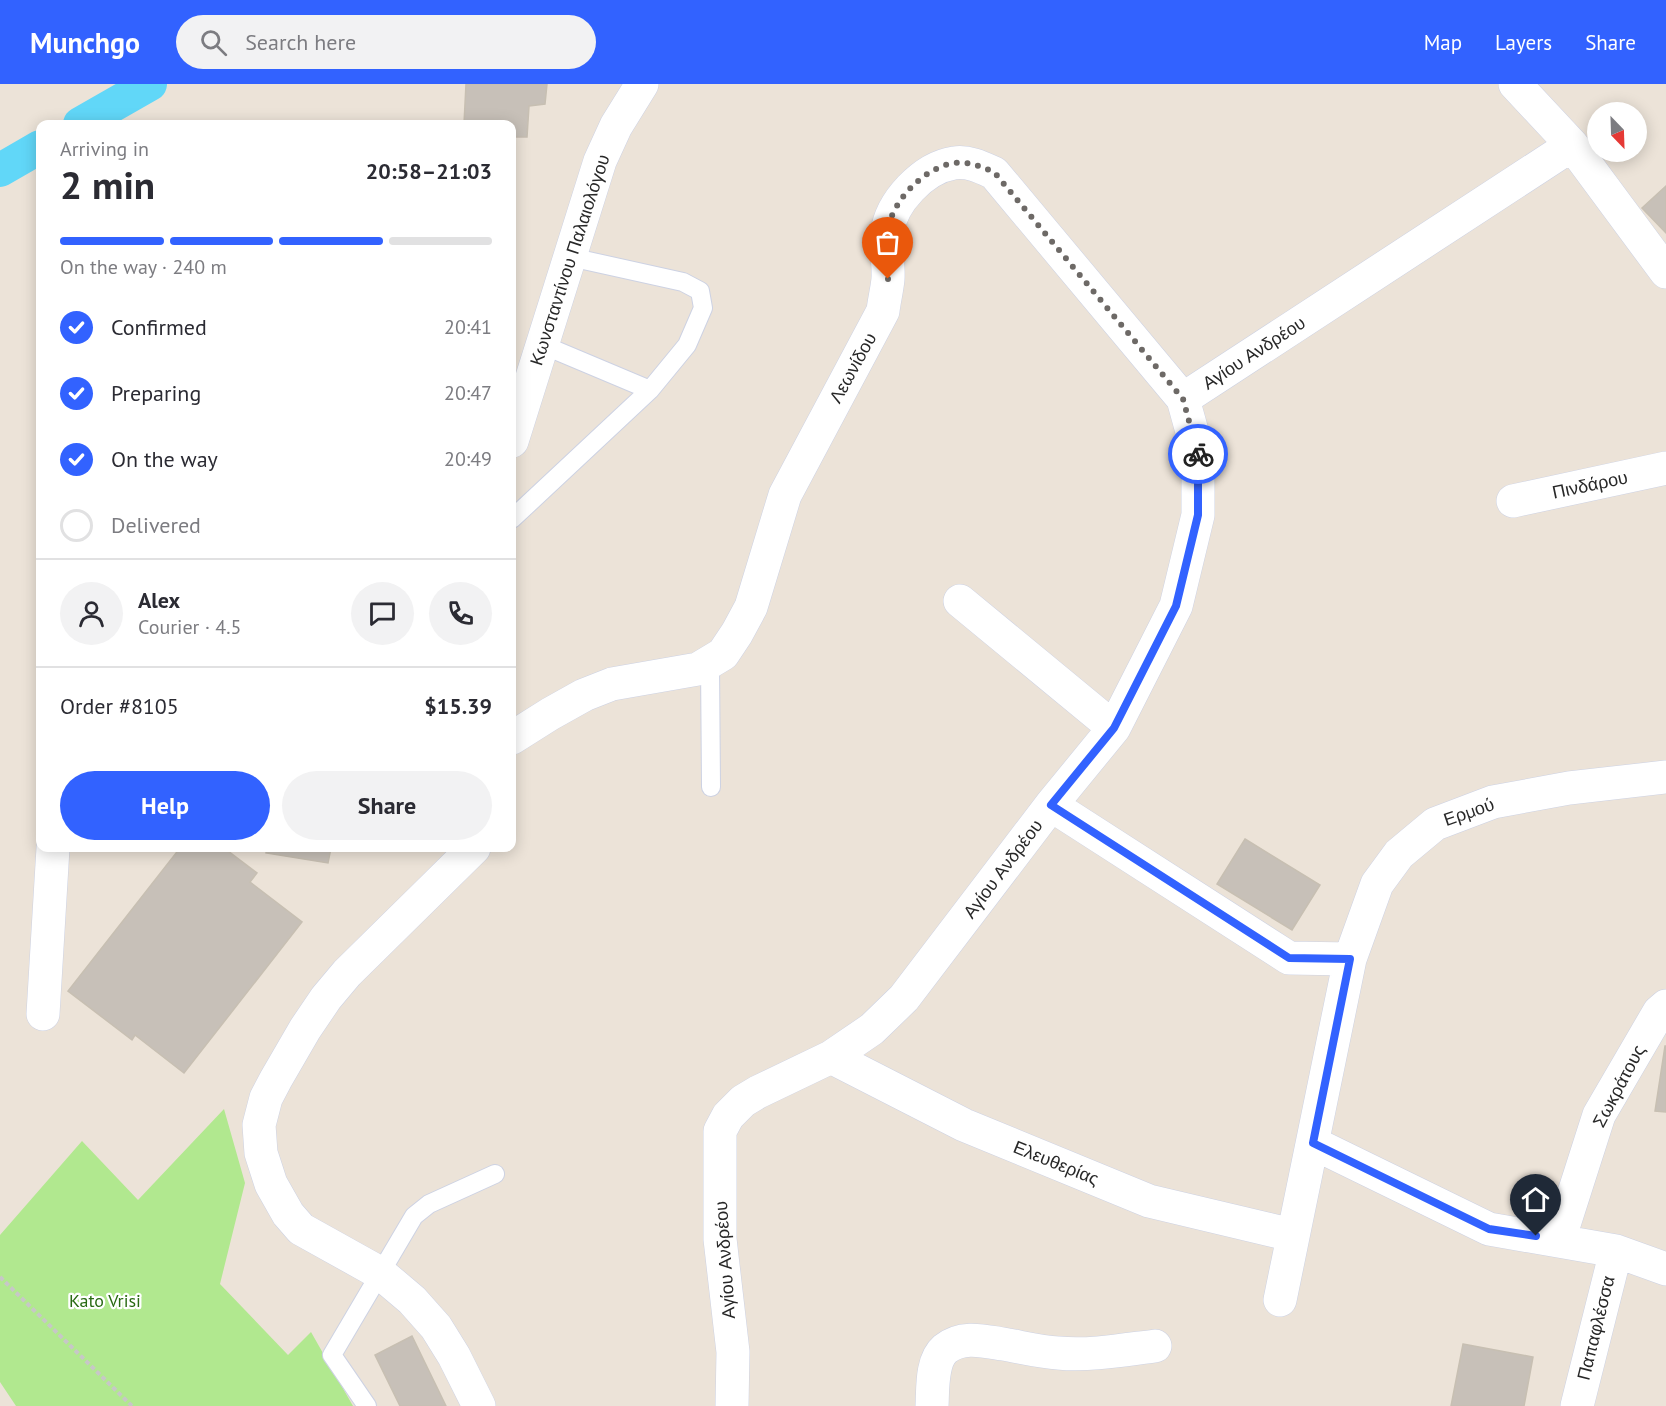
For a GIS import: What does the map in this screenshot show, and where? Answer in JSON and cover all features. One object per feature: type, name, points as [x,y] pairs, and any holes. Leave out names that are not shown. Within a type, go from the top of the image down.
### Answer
[{"type":"street","name":"Κωνσταντίνου Παλαιολόγου","points":[[516,429],[600,161],[616,126],[642,84]]},
{"type":"street","points":[[1515,84],[1572,145],[1666,272]]},
{"type":"street","name":"Αγίου Ανδρέου","points":[[732,1406],[733,1352],[720,1239],[720,1131],[728,1116],[743,1101],[831,1057],[872,1029],[904,998],[1051,805],[1114,728],[1176,606],[1198,515],[1198,453],[1183,399],[1572,145]]},
{"type":"street","name":"Λεωνίδου","points":[[516,736],[584,695],[612,684],[698,669],[723,654],[751,607],[785,495],[883,311],[888,279],[887,232],[896,207],[909,189],[928,174],[953,163],[974,164],[994,172],[1183,399]]},
{"type":"street","name":"Πινδάρου","points":[[1513,501],[1666,468]]},
{"type":"street","points":[[960,601],[1114,728]]},
{"type":"street","name":"Ερμού","points":[[1280,1300],[1350,959],[1377,884],[1399,854],[1435,824],[1492,802],[1569,788],[1666,777]]},
{"type":"street","points":[[1051,805],[1289,958],[1350,959]]},
{"type":"street","points":[[43,1014],[53,852]]},
{"type":"street","points":[[470,852],[347,974],[326,998],[276,1079],[266,1098],[259,1125],[261,1153],[271,1184],[288,1214],[301,1229],[380,1273],[412,1300],[436,1327],[454,1356],[479,1406]]},
{"type":"street","name":"Σωκράτους","points":[[1559,1240],[1599,1115],[1659,1012],[1666,1006]]},
{"type":"street","name":"Ελευθερίας","points":[[831,1057],[964,1125],[1149,1201],[1292,1235]]},
{"type":"street","points":[[1313,1143],[1489,1229],[1616,1251],[1666,1269]]},
{"type":"street","name":"Παπαφλέσσα","points":[[1577,1406],[1616,1251]]},
{"type":"street","points":[[932,1406],[935,1368],[939,1356],[956,1342],[971,1339],[1059,1353],[1094,1353],[1155,1346]]},
{"type":"lane","points":[[516,515],[650,390],[687,345],[703,308],[700,291],[682,282],[570,256]]},
{"type":"lane","points":[[543,345],[650,390]]},
{"type":"lane","points":[[710,663],[711,787]]},
{"type":"lane","points":[[367,1406],[332,1355],[414,1216],[429,1204],[495,1174]]},
{"type":"path","points":[[0,1277],[132,1406]]},
{"type":"green space","name":"Kato Vrisi","points":[[224,1109],[245,1183],[220,1284],[288,1355],[311,1332],[353,1406],[16,1406],[0,1382],[0,1235],[82,1141],[138,1200]]},
{"type":"building","points":[[466,84],[547,84],[545,104],[529,106],[527,137],[516,137],[516,120],[464,120]]},
{"type":"building","points":[[1666,186],[1666,233],[1642,208]]},
{"type":"building","points":[[1245,839],[1320,885],[1292,930],[1217,884]]},
{"type":"building","points":[[177,852],[229,852],[257,873],[250,882],[302,922],[184,1073],[135,1035],[132,1040],[68,991]]},
{"type":"building","points":[[266,852],[330,852],[328,863]]},
{"type":"building","points":[[1666,1046],[1666,1112],[1655,1111]]},
{"type":"building","points":[[412,1336],[446,1406],[400,1406],[375,1355]]},
{"type":"building","points":[[1463,1344],[1533,1357],[1524,1406],[1451,1406]]},
{"type":"waterway","points":[[87,120],[150,84]]},
{"type":"waterway","points":[[0,170],[36,149]]},
{"type":"way so far","points":[[888,279],[887,232],[896,207],[909,189],[928,174],[953,163],[974,164],[994,172],[1183,399],[1198,454]]},
{"type":"route","points":[[1198,454],[1198,515],[1176,606],[1138,685],[1114,728],[1051,805],[1289,958],[1350,959],[1313,1143],[1489,1229],[1536,1236]]}]
